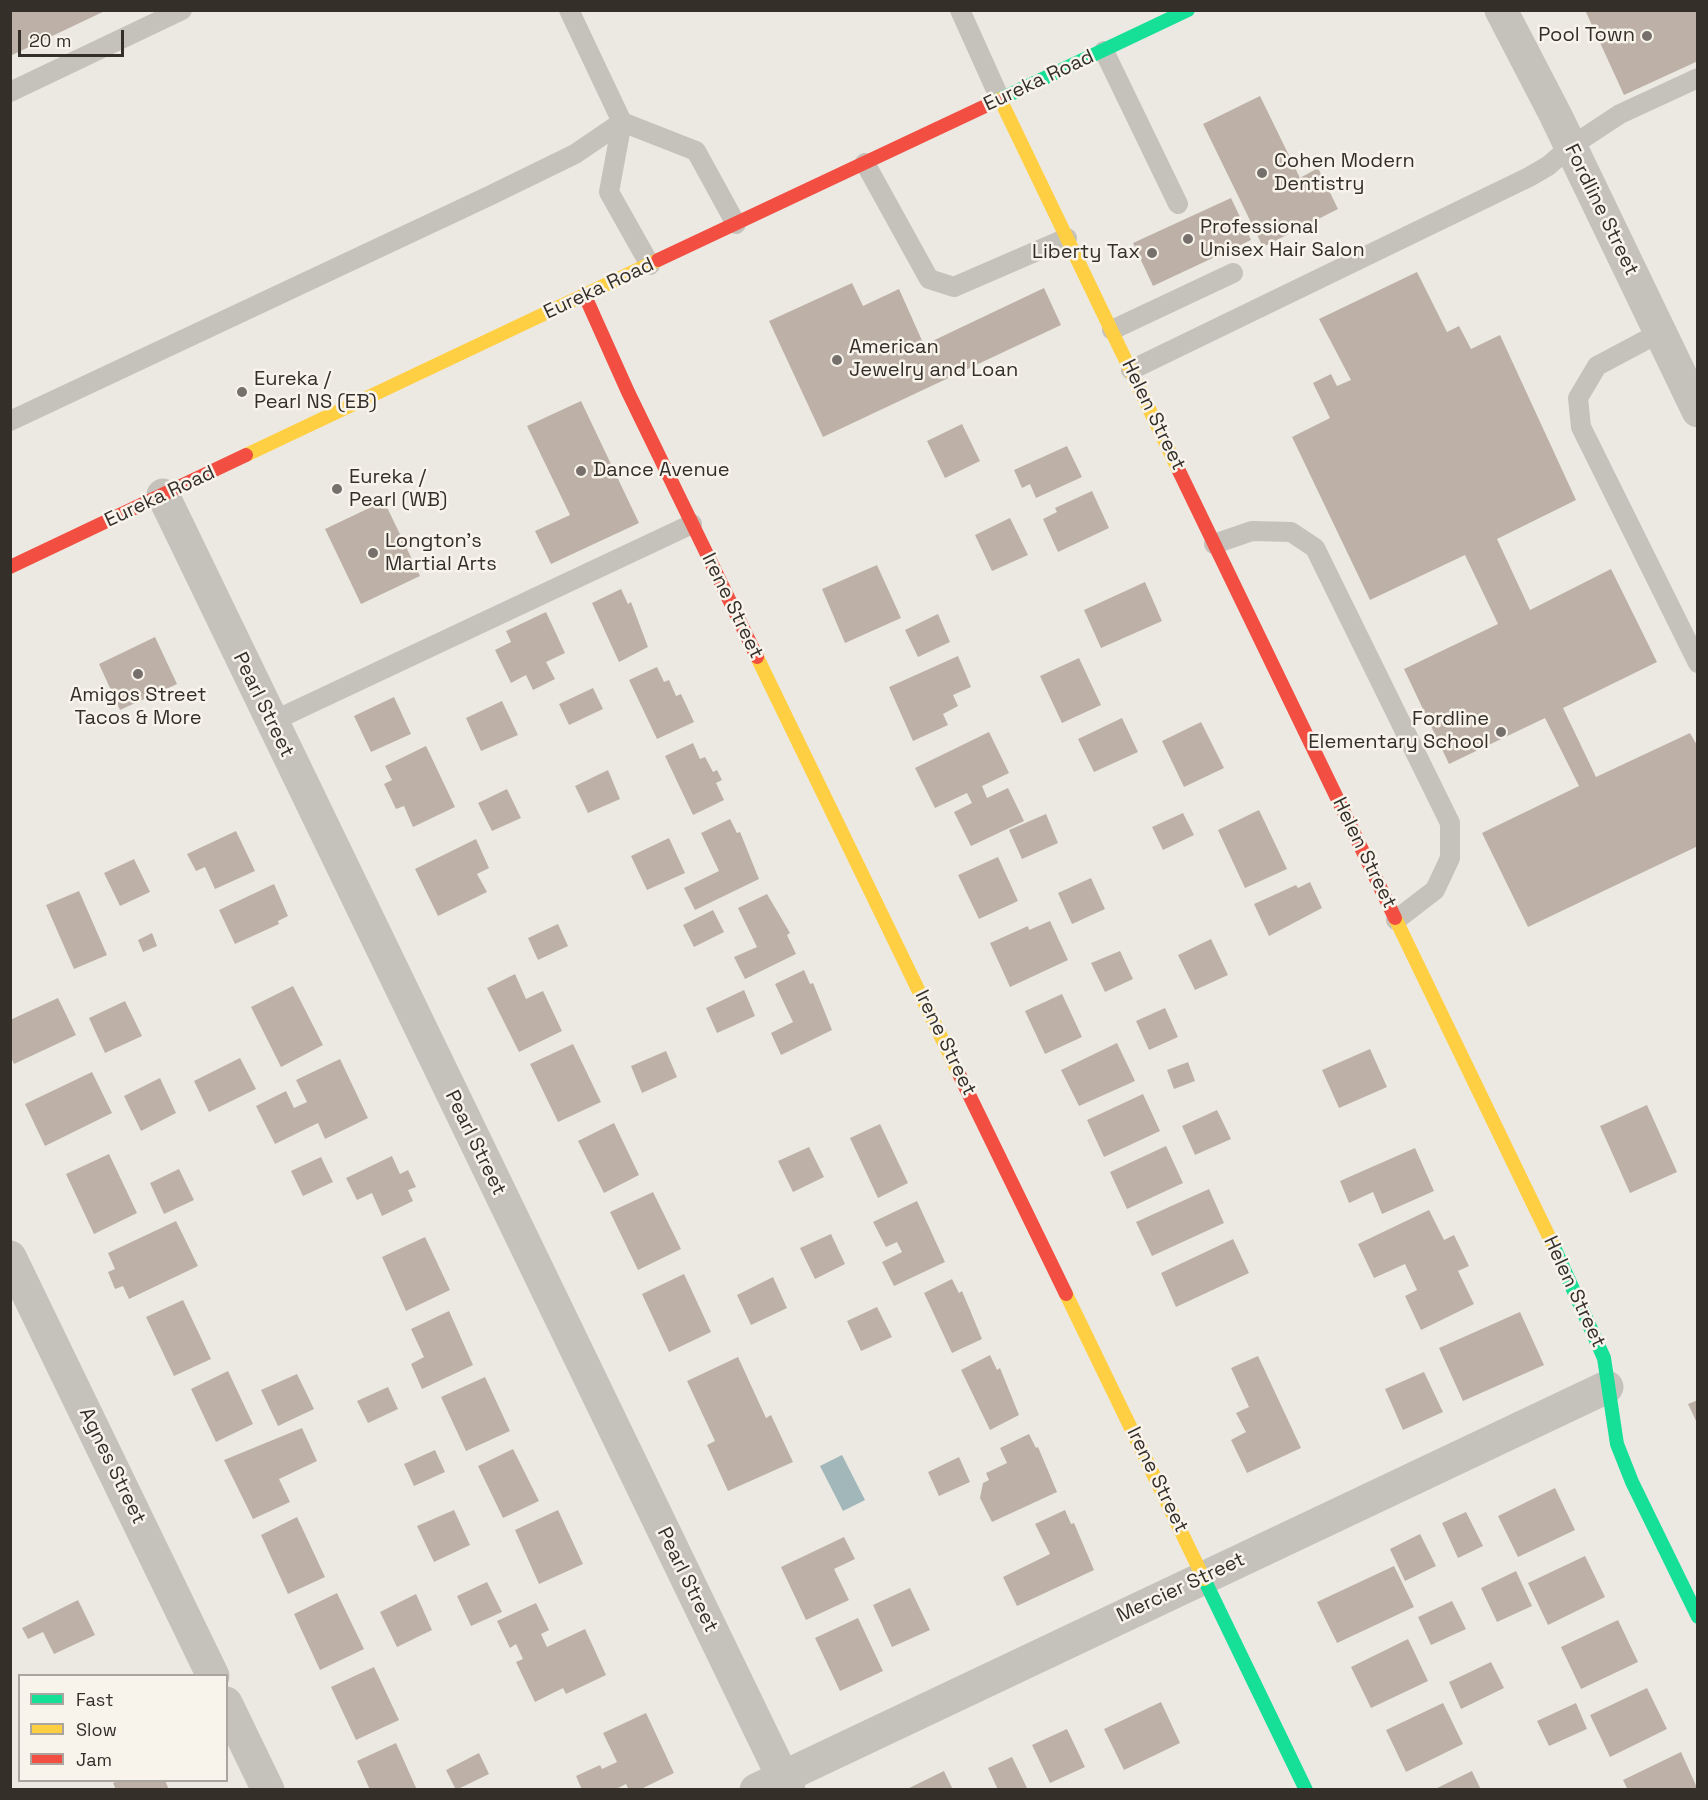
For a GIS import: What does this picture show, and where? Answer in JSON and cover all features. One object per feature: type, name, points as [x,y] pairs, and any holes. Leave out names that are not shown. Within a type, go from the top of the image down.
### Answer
[{"type":"street","name":"Fordline Street","points":[[1501,10],[1698,411]]},
{"type":"street","name":"Eureka Road","points":[[15,565],[1104,51],[1175,13]]},
{"type":"street","name":"Helen Street","points":[[1000,99],[1593,1329],[1604,1358],[1617,1444],[1632,1482],[1698,1617]]},
{"type":"street","name":"Irene Street","points":[[585,296],[692,525],[1306,1790]]},
{"type":"street","name":"Pearl Street","points":[[163,495],[776,1785]]},
{"type":"street","name":"Agnes Street","points":[[10,1257],[212,1674]]},
{"type":"street","name":"Mercier Street","points":[[776,1785],[1204,1577],[1607,1387]]},
{"type":"street","points":[[228,1707],[268,1790]]},
{"type":"lane","points":[[10,92],[182,10]]},
{"type":"lane","points":[[569,10],[622,122],[609,192],[650,265]]},
{"type":"lane","points":[[960,10],[1000,99]]},
{"type":"lane","points":[[1104,51],[1178,204]]},
{"type":"lane","points":[[1131,370],[1529,177],[1620,114],[1698,78]]},
{"type":"lane","points":[[622,122],[696,152],[736,224]]},
{"type":"lane","points":[[10,421],[510,186],[575,154],[622,122]]},
{"type":"lane","points":[[865,163],[929,279],[954,287],[1067,238]]},
{"type":"lane","points":[[1112,330],[1233,273]]},
{"type":"lane","points":[[1659,333],[1597,366],[1578,398],[1581,427],[1698,663]]},
{"type":"lane","points":[[271,722],[692,525]]},
{"type":"lane","points":[[1214,544],[1252,531],[1291,532],[1315,548],[1450,823],[1450,858],[1435,890],[1396,921]]},
{"type":"lane","points":[[10,544],[15,565]]},
{"type":"water","points":[[842,1455],[865,1500],[843,1511],[820,1466]]},
{"type":"building","points":[[10,10],[107,10],[10,56]]},
{"type":"building","name":"Pool Town","points":[[1585,10],[1698,10],[1698,61],[1624,95]]},
{"type":"building","name":"Cohen Modern Dentistry","points":[[1260,96],[1300,178],[1318,168],[1338,209],[1263,247],[1203,124]]},
{"type":"building","points":[[1231,198],[1251,240],[1153,286],[1133,243]]},
{"type":"building","points":[[1417,272],[1447,332],[1459,326],[1471,349],[1500,335],[1576,500],[1497,539],[1530,610],[1611,569],[1657,662],[1563,708],[1596,777],[1690,733],[1698,747],[1698,846],[1528,927],[1482,833],[1579,786],[1545,718],[1449,764],[1404,669],[1498,624],[1465,555],[1370,600],[1292,437],[1330,418],[1313,383],[1331,374],[1337,386],[1351,380],[1319,319]]},
{"type":"building","points":[[852,283],[863,306],[899,289],[924,345],[1044,288],[1061,325],[823,437],[769,321]]},
{"type":"building","name":"Dance Avenue","points":[[581,401],[639,523],[551,564],[535,531],[570,515],[527,426]]},
{"type":"building","points":[[962,424],[980,461],[945,478],[927,441]]},
{"type":"building","points":[[1067,446],[1082,477],[1036,498],[1030,484],[1022,488],[1014,470]]},
{"type":"building","points":[[1092,491],[1109,528],[1058,552],[1043,519],[1057,512],[1055,508]]},
{"type":"building","name":"Longton's Martial Arts","points":[[384,501],[420,576],[361,604],[325,529]]},
{"type":"building","points":[[1010,518],[1028,555],[992,571],[975,535]]},
{"type":"building","points":[[877,565],[901,618],[845,643],[822,589]]},
{"type":"building","points":[[1145,582],[1162,621],[1101,648],[1084,610]]},
{"type":"building","points":[[621,589],[628,604],[631,602],[648,647],[619,662],[592,603]]},
{"type":"building","points":[[546,612],[565,653],[546,662],[555,679],[533,690],[526,675],[511,683],[495,650],[511,642],[506,631]]},
{"type":"building","points":[[938,614],[950,642],[918,657],[905,630]]},
{"type":"building","name":"Amigos Street Tacos & More","points":[[155,637],[177,684],[120,710],[99,664]]},
{"type":"building","points":[[958,656],[971,687],[953,695],[958,706],[943,714],[948,725],[913,741],[889,687]]},
{"type":"building","points":[[1079,658],[1101,705],[1062,723],[1040,676]]},
{"type":"building","points":[[657,667],[664,682],[669,680],[676,696],[681,694],[694,722],[657,739],[629,680]]},
{"type":"building","points":[[593,688],[603,709],[569,725],[559,704]]},
{"type":"building","points":[[394,697],[411,734],[371,752],[354,716]]},
{"type":"building","points":[[502,701],[518,735],[481,751],[466,718]]},
{"type":"building","points":[[1122,718],[1138,752],[1094,772],[1078,739]]},
{"type":"building","points":[[1201,722],[1224,768],[1184,787],[1162,741]]},
{"type":"building","points":[[989,732],[1009,773],[982,786],[987,798],[1008,788],[1024,821],[971,846],[954,812],[972,803],[967,793],[935,808],[915,768]]},
{"type":"building","points":[[693,743],[700,759],[705,757],[713,772],[717,770],[722,780],[716,783],[724,800],[693,815],[665,756]]},
{"type":"building","points":[[426,746],[455,807],[413,827],[404,806],[396,809],[384,784],[392,780],[385,766]]},
{"type":"building","points":[[608,770],[620,799],[588,813],[575,786]]},
{"type":"building","points":[[507,789],[521,818],[492,831],[478,803]]},
{"type":"building","points":[[1259,810],[1287,869],[1245,888],[1218,830]]},
{"type":"building","points":[[1183,813],[1194,835],[1163,850],[1152,827]]},
{"type":"building","points":[[1046,814],[1058,843],[1022,859],[1009,830]]},
{"type":"building","points":[[730,819],[737,833],[740,832],[759,879],[695,910],[684,888],[719,871],[701,833]]},
{"type":"building","points":[[236,831],[255,871],[215,889],[205,867],[196,871],[187,854]]},
{"type":"building","points":[[669,838],[685,873],[647,890],[631,856]]},
{"type":"building","points":[[476,839],[489,868],[477,874],[487,892],[438,916],[415,869]]},
{"type":"building","points":[[998,857],[1018,901],[979,919],[958,875]]},
{"type":"building","points":[[134,859],[150,892],[120,906],[104,873]]},
{"type":"building","points":[[1091,878],[1105,909],[1072,924],[1058,893]]},
{"type":"building","points":[[1310,882],[1322,908],[1269,936],[1254,904],[1296,885],[1298,888]]},
{"type":"building","points":[[274,884],[288,916],[278,921],[279,924],[235,944],[219,910]]},
{"type":"building","points":[[79,891],[107,955],[74,969],[46,905]]},
{"type":"building","points":[[767,894],[790,933],[787,935],[796,954],[745,979],[734,957],[757,947],[738,908]]},
{"type":"building","points":[[713,910],[724,932],[694,947],[683,925]]},
{"type":"building","points":[[1050,921],[1068,960],[1010,987],[990,943],[1028,926],[1029,930]]},
{"type":"building","points":[[558,924],[568,946],[538,960],[528,938]]},
{"type":"building","points":[[152,933],[157,946],[143,952],[138,940]]},
{"type":"building","points":[[1211,939],[1228,975],[1195,990],[1178,955]]},
{"type":"building","points":[[1120,951],[1133,979],[1105,992],[1091,963]]},
{"type":"building","points":[[804,970],[810,984],[813,983],[832,1030],[781,1055],[771,1033],[793,1022],[775,984]]},
{"type":"building","points":[[515,974],[526,999],[543,991],[562,1031],[519,1052],[487,988]]},
{"type":"building","points":[[293,986],[323,1045],[281,1067],[251,1007]]},
{"type":"building","points":[[744,990],[755,1016],[717,1033],[706,1008]]},
{"type":"building","points":[[1062,994],[1082,1037],[1045,1054],[1025,1011]]},
{"type":"building","points":[[58,998],[76,1035],[14,1064],[10,1055],[10,1020]]},
{"type":"building","points":[[125,1001],[142,1036],[105,1053],[89,1018]]},
{"type":"building","points":[[1165,1008],[1178,1037],[1149,1050],[1136,1021]]},
{"type":"building","points":[[1117,1043],[1135,1081],[1079,1106],[1061,1070]]},
{"type":"building","points":[[573,1044],[601,1102],[558,1122],[530,1064]]},
{"type":"building","points":[[1370,1049],[1387,1087],[1339,1108],[1322,1070]]},
{"type":"building","points":[[666,1051],[677,1077],[642,1093],[631,1066]]},
{"type":"building","points":[[240,1058],[256,1089],[209,1112],[194,1081]]},
{"type":"building","points":[[340,1059],[368,1118],[325,1139],[318,1123],[275,1144],[256,1106],[286,1091],[294,1108],[307,1102],[296,1080]]},
{"type":"building","points":[[1188,1062],[1195,1081],[1174,1089],[1167,1070]]},
{"type":"building","points":[[92,1072],[112,1113],[45,1146],[25,1104]]},
{"type":"building","points":[[160,1078],[176,1113],[141,1131],[124,1096]]},
{"type":"building","points":[[1143,1094],[1160,1131],[1104,1157],[1087,1120]]},
{"type":"building","points":[[1647,1105],[1677,1172],[1630,1193],[1600,1126]]},
{"type":"building","points":[[1217,1110],[1231,1139],[1195,1155],[1182,1126]]},
{"type":"building","points":[[614,1123],[639,1175],[604,1193],[578,1141]]},
{"type":"building","points":[[880,1124],[908,1183],[878,1198],[850,1138]]},
{"type":"building","points":[[1166,1146],[1183,1183],[1127,1209],[1110,1172]]},
{"type":"building","points":[[809,1147],[824,1177],[793,1192],[778,1161]]},
{"type":"building","points":[[1415,1148],[1434,1191],[1382,1214],[1373,1192],[1349,1203],[1340,1181]]},
{"type":"building","points":[[109,1154],[137,1213],[94,1234],[66,1174]]},
{"type":"building","points":[[392,1156],[400,1174],[408,1170],[416,1187],[408,1190],[413,1201],[382,1216],[372,1193],[357,1200],[346,1178]]},
{"type":"building","points":[[321,1157],[333,1182],[303,1196],[291,1171]]},
{"type":"building","points":[[179,1169],[194,1200],[164,1214],[150,1183]]},
{"type":"building","points":[[1209,1189],[1224,1223],[1152,1256],[1136,1222]]},
{"type":"building","points":[[653,1192],[681,1249],[638,1270],[610,1212]]},
{"type":"building","points":[[917,1201],[945,1262],[894,1286],[882,1262],[902,1252],[897,1242],[886,1247],[873,1222]]},
{"type":"building","points":[[1429,1210],[1444,1240],[1454,1235],[1469,1266],[1458,1271],[1474,1304],[1421,1330],[1405,1296],[1417,1290],[1405,1264],[1374,1278],[1358,1244]]},
{"type":"building","points":[[176,1221],[198,1266],[129,1299],[123,1286],[115,1289],[108,1272],[115,1269],[108,1253]]},
{"type":"building","points":[[831,1234],[845,1264],[815,1279],[800,1248]]},
{"type":"building","points":[[425,1237],[450,1290],[406,1311],[382,1257]]},
{"type":"building","points":[[1233,1239],[1249,1273],[1176,1307],[1161,1273]]},
{"type":"building","points":[[684,1274],[711,1332],[669,1352],[642,1294]]},
{"type":"building","points":[[773,1277],[787,1308],[751,1325],[737,1295]]},
{"type":"building","points":[[952,1279],[959,1293],[962,1291],[982,1339],[952,1353],[924,1293]]},
{"type":"building","points":[[183,1300],[211,1359],[174,1376],[146,1317]]},
{"type":"building","points":[[877,1307],[892,1337],[861,1351],[847,1321]]},
{"type":"building","points":[[449,1311],[473,1365],[422,1389],[411,1364],[424,1357],[411,1329]]},
{"type":"building","points":[[1520,1312],[1544,1365],[1463,1401],[1439,1348]]},
{"type":"building","points":[[990,1355],[997,1370],[1000,1368],[1019,1415],[990,1430],[961,1370]]},
{"type":"building","points":[[1258,1356],[1301,1448],[1247,1473],[1231,1440],[1246,1432],[1236,1413],[1249,1407],[1231,1368]]},
{"type":"building","points":[[738,1357],[766,1418],[771,1415],[793,1462],[728,1491],[707,1445],[715,1441],[687,1381]]},
{"type":"building","points":[[228,1371],[253,1424],[216,1442],[191,1389]]},
{"type":"building","points":[[1424,1372],[1443,1412],[1403,1430],[1385,1389]]},
{"type":"building","points":[[297,1374],[314,1409],[278,1426],[261,1390]]},
{"type":"building","points":[[485,1377],[510,1431],[466,1451],[441,1397]]},
{"type":"building","points":[[388,1387],[398,1409],[368,1423],[357,1401]]},
{"type":"building","points":[[1698,1400],[1698,1425],[1688,1404]]},
{"type":"building","points":[[302,1428],[317,1461],[279,1479],[290,1502],[253,1519],[224,1460]]},
{"type":"building","points":[[1029,1434],[1036,1448],[1038,1447],[1057,1492],[992,1522],[980,1498],[983,1483],[989,1480],[986,1473],[1007,1463],[1000,1448]]},
{"type":"building","points":[[513,1449],[539,1501],[503,1518],[478,1466]]},
{"type":"building","points":[[435,1450],[445,1472],[414,1486],[404,1464]]},
{"type":"building","points":[[959,1457],[970,1482],[939,1496],[928,1472]]},
{"type":"building","points":[[1555,1488],[1575,1530],[1518,1557],[1498,1516]]},
{"type":"building","points":[[454,1510],[470,1545],[434,1562],[417,1526]]},
{"type":"building","points":[[558,1510],[583,1564],[539,1584],[515,1530]]},
{"type":"building","points":[[1065,1510],[1071,1524],[1074,1523],[1094,1570],[1017,1606],[1003,1577],[1050,1554],[1035,1524]]},
{"type":"building","points":[[1466,1512],[1483,1546],[1458,1558],[1442,1523]]},
{"type":"building","points":[[297,1517],[325,1577],[288,1594],[261,1535]]},
{"type":"building","points":[[1420,1534],[1436,1566],[1405,1581],[1390,1549]]},
{"type":"building","points":[[844,1537],[855,1559],[834,1569],[849,1600],[806,1620],[781,1567]]},
{"type":"building","points":[[1585,1556],[1605,1597],[1548,1625],[1528,1583]]},
{"type":"building","points":[[1394,1566],[1414,1607],[1337,1643],[1317,1602]]},
{"type":"building","points":[[1516,1571],[1532,1606],[1497,1622],[1481,1588]]},
{"type":"building","points":[[487,1582],[502,1612],[471,1626],[457,1596]]},
{"type":"building","points":[[910,1588],[930,1630],[892,1647],[873,1605]]},
{"type":"building","points":[[337,1593],[364,1649],[320,1670],[294,1614]]},
{"type":"building","points":[[416,1594],[432,1630],[397,1647],[380,1612]]},
{"type":"building","points":[[78,1600],[95,1635],[54,1654],[43,1632],[28,1639],[22,1628]]},
{"type":"building","points":[[1452,1601],[1466,1629],[1431,1645],[1418,1617]]},
{"type":"building","points":[[536,1603],[549,1630],[541,1634],[547,1647],[585,1629],[606,1675],[566,1694],[563,1688],[535,1702],[516,1662],[523,1659],[516,1644],[510,1648],[497,1621]]},
{"type":"building","points":[[858,1618],[883,1671],[840,1691],[815,1638]]},
{"type":"building","points":[[1618,1620],[1638,1662],[1581,1689],[1561,1647]]},
{"type":"building","points":[[1408,1639],[1428,1681],[1371,1708],[1351,1667]]},
{"type":"building","points":[[1491,1662],[1504,1688],[1461,1709],[1449,1682]]},
{"type":"building","points":[[374,1667],[399,1720],[356,1740],[331,1687]]},
{"type":"building","points":[[1647,1688],[1667,1729],[1610,1757],[1590,1715]]},
{"type":"building","points":[[1161,1702],[1180,1743],[1124,1770],[1104,1729]]},
{"type":"building","points":[[1443,1703],[1463,1744],[1406,1772],[1386,1730]]},
{"type":"building","points":[[1576,1703],[1587,1729],[1549,1746],[1537,1721]]},
{"type":"building","points":[[646,1713],[674,1773],[639,1790],[629,1790],[626,1784],[614,1790],[582,1790],[576,1776],[600,1765],[602,1769],[617,1762],[603,1733]]},
{"type":"building","points":[[1067,1729],[1085,1767],[1050,1783],[1032,1745]]},
{"type":"building","points":[[396,1743],[417,1790],[370,1790],[357,1761]]},
{"type":"building","points":[[1681,1752],[1698,1790],[1628,1790],[1623,1780]]},
{"type":"building","points":[[479,1753],[489,1774],[456,1790],[446,1770]]},
{"type":"building","points":[[1012,1757],[1027,1788],[998,1790],[988,1768]]},
{"type":"building","points":[[944,1771],[953,1790],[905,1790]]},
{"type":"building","points":[[1472,1771],[1481,1790],[1433,1790]]},
{"type":"building","points":[[166,1782],[169,1790],[116,1790],[113,1783]]},
{"type":"traffic: fast","points":[[996,101],[1188,10]]},
{"type":"traffic: fast","points":[[1553,1245],[1604,1358],[1617,1444],[1632,1482],[1698,1617]]},
{"type":"traffic: fast","points":[[1204,1579],[1306,1790]]},
{"type":"traffic: slow","points":[[1000,99],[1179,471]]},
{"type":"traffic: slow","points":[[246,455],[658,260]]},
{"type":"traffic: slow","points":[[757,657],[959,1074]]},
{"type":"traffic: slow","points":[[1395,918],[1553,1245]]},
{"type":"traffic: slow","points":[[1066,1294],[1204,1579]]},
{"type":"traffic: jam","points":[[658,260],[996,101]]},
{"type":"traffic: jam","points":[[585,296],[628,392],[757,657]]},
{"type":"traffic: jam","points":[[10,567],[246,455]]},
{"type":"traffic: jam","points":[[1179,471],[1395,918]]},
{"type":"traffic: jam","points":[[959,1074],[1066,1294]]},
{"type":"place","name":"Pool Town","points":[[1647,36]]},
{"type":"place","name":"Cohen Modern Dentistry","points":[[1262,173]]},
{"type":"place","name":"Professional Unisex Hair Salon","points":[[1188,239]]},
{"type":"place","name":"Liberty Tax","points":[[1152,253]]},
{"type":"place","name":"American Jewelry and Loan","points":[[837,360]]},
{"type":"place","name":"Eureka / Pearl NS (EB)","points":[[242,392]]},
{"type":"place","name":"Dance Avenue","points":[[581,471]]},
{"type":"place","name":"Eureka / Pearl (WB)","points":[[337,489]]},
{"type":"place","name":"Longton's Martial Arts","points":[[373,553]]},
{"type":"place","name":"Amigos Street Tacos & More","points":[[138,674]]},
{"type":"place","name":"Fordline Elementary School","points":[[1501,732]]}]
